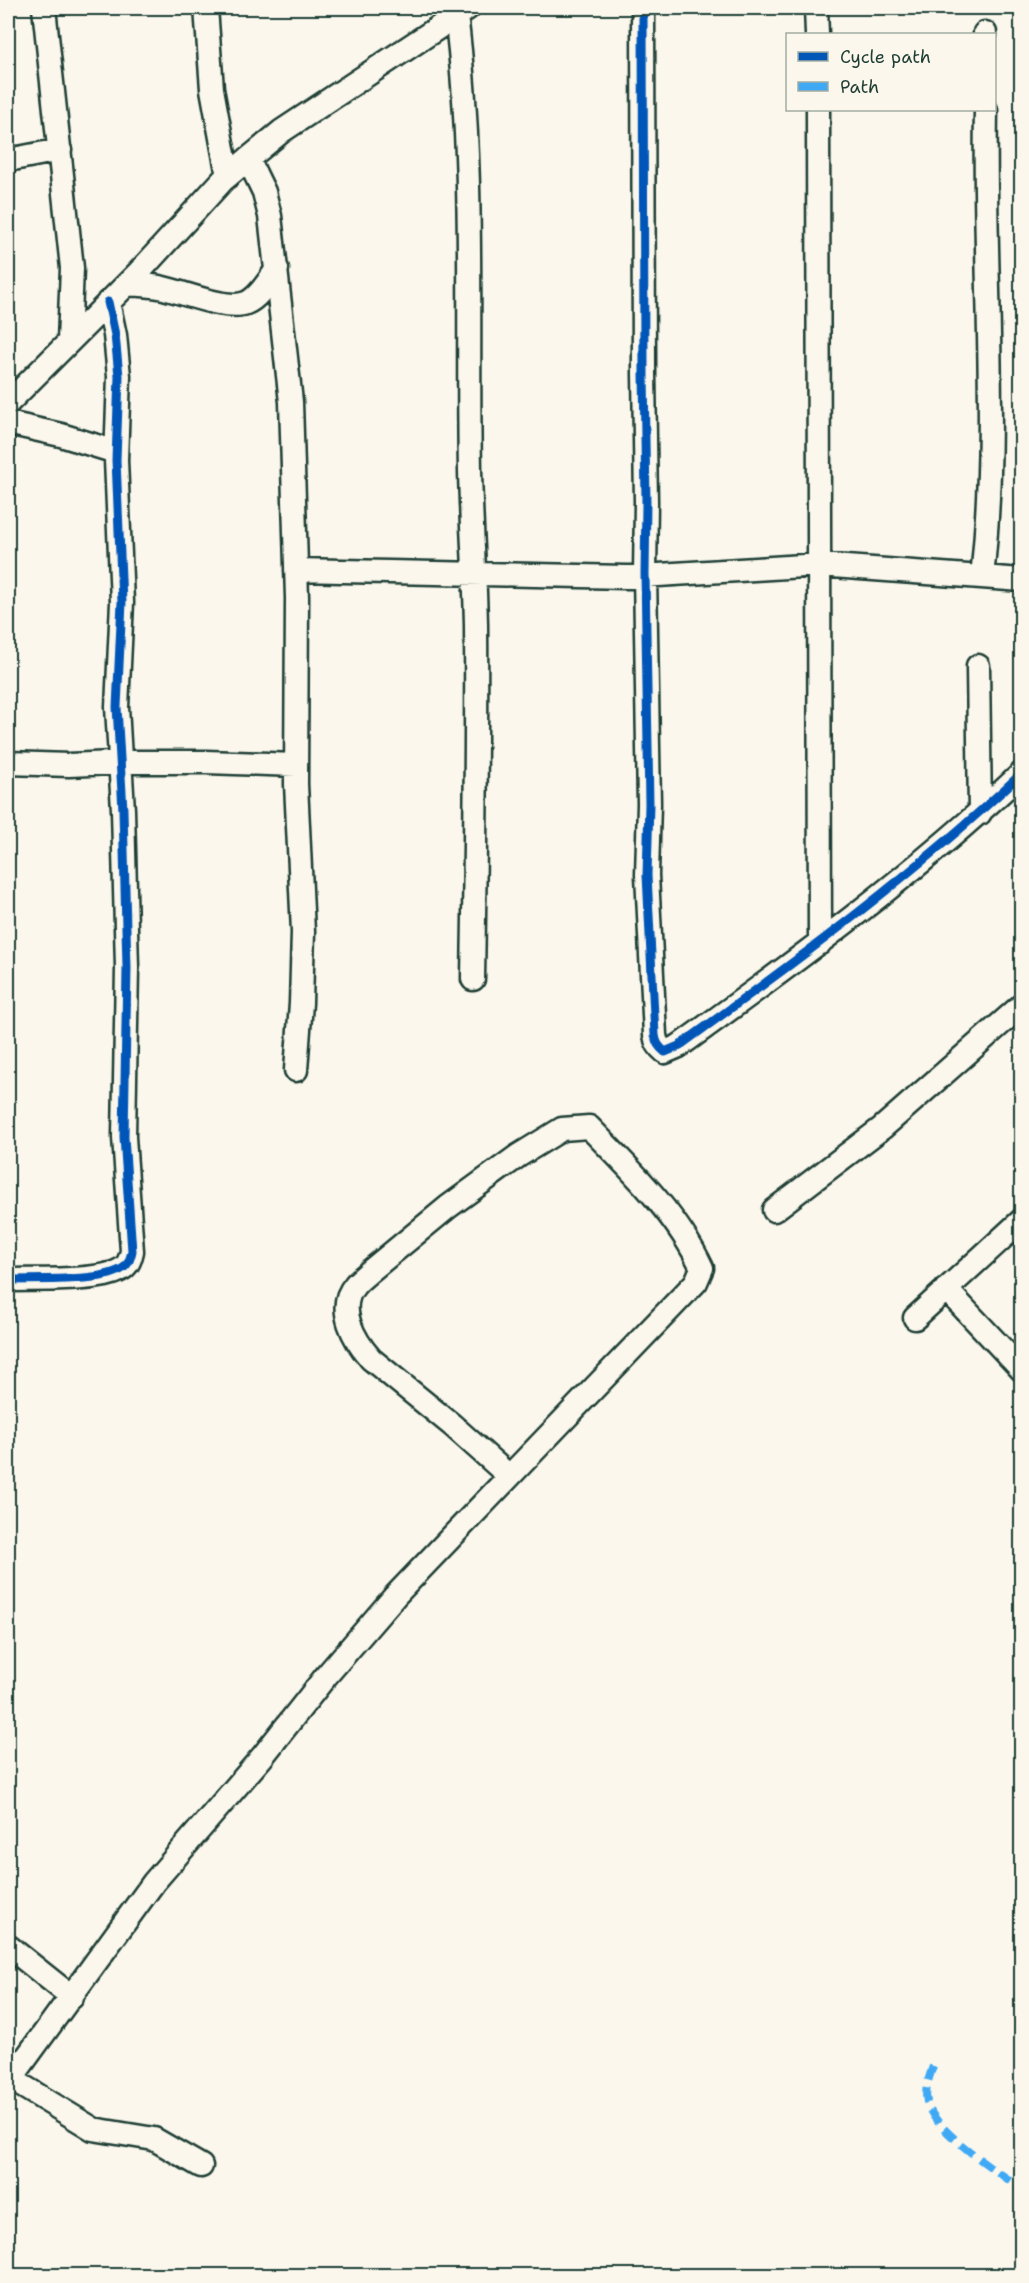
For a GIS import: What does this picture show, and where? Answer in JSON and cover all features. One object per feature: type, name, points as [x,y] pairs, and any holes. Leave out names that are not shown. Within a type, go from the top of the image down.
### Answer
[{"type":"street","points":[[44,8],[72,268],[69,341]]},
{"type":"street","points":[[206,8],[212,89],[228,176]]},
{"type":"street","points":[[643,8],[645,574],[649,804],[647,874],[655,1041],[665,1052],[679,1046],[820,943],[910,873],[980,813],[1022,773]]},
{"type":"street","points":[[816,8],[817,33]]},
{"type":"street","points":[[8,403],[127,284],[228,176],[282,131],[451,13],[463,72],[465,114],[476,748],[473,979]]},
{"type":"street","points":[[818,111],[820,943]]},
{"type":"street","points":[[982,577],[988,525],[991,371],[985,163],[986,111]]},
{"type":"street","points":[[8,160],[60,150]]},
{"type":"street","points":[[248,159],[264,192],[270,216],[291,402],[296,570],[296,765],[303,932],[296,1070]]},
{"type":"street","points":[[127,284],[159,287],[214,302],[237,304],[246,303],[258,294],[277,269]]},
{"type":"street","points":[[8,1280],[95,1276],[120,1270],[130,1262],[132,1251],[124,1137],[127,968],[123,810],[117,707],[122,602],[116,452],[118,376],[115,335],[108,302]]},
{"type":"street","points":[[8,423],[62,435],[116,452]]},
{"type":"street","points":[[296,570],[626,577],[645,574],[726,572],[819,565],[1022,580]]},
{"type":"street","points":[[978,666],[980,813]]},
{"type":"street","points":[[8,763],[69,765],[119,762],[206,762],[296,765]]},
{"type":"street","points":[[774,1210],[882,1128],[1022,1005]]},
{"type":"street","points":[[201,2166],[154,2139],[93,2129],[9,2081],[154,1882],[262,1756],[326,1676],[395,1596],[696,1282],[702,1268],[694,1251],[631,1170],[589,1127],[562,1129],[485,1179],[369,1272],[354,1286],[347,1299],[347,1313],[351,1329],[366,1353],[509,1476]]},
{"type":"street","points":[[915,1318],[1022,1220]]},
{"type":"street","points":[[946,1289],[1022,1370]]},
{"type":"street","points":[[8,1946],[72,1997]]},
{"type":"marked path","points":[[933,2066],[926,2093],[932,2113],[953,2138],[967,2150],[1022,2189]]},
{"type":"cycle path","points":[[643,8],[645,574],[649,804],[647,875],[655,1035],[659,1047],[665,1052],[679,1046],[812,948],[898,881],[1022,773]]},
{"type":"cycle path","points":[[8,1280],[49,1280],[110,1274],[125,1267],[132,1251],[124,1137],[127,968],[123,810],[117,707],[122,602],[116,460],[119,376],[115,335],[108,302]]}]
